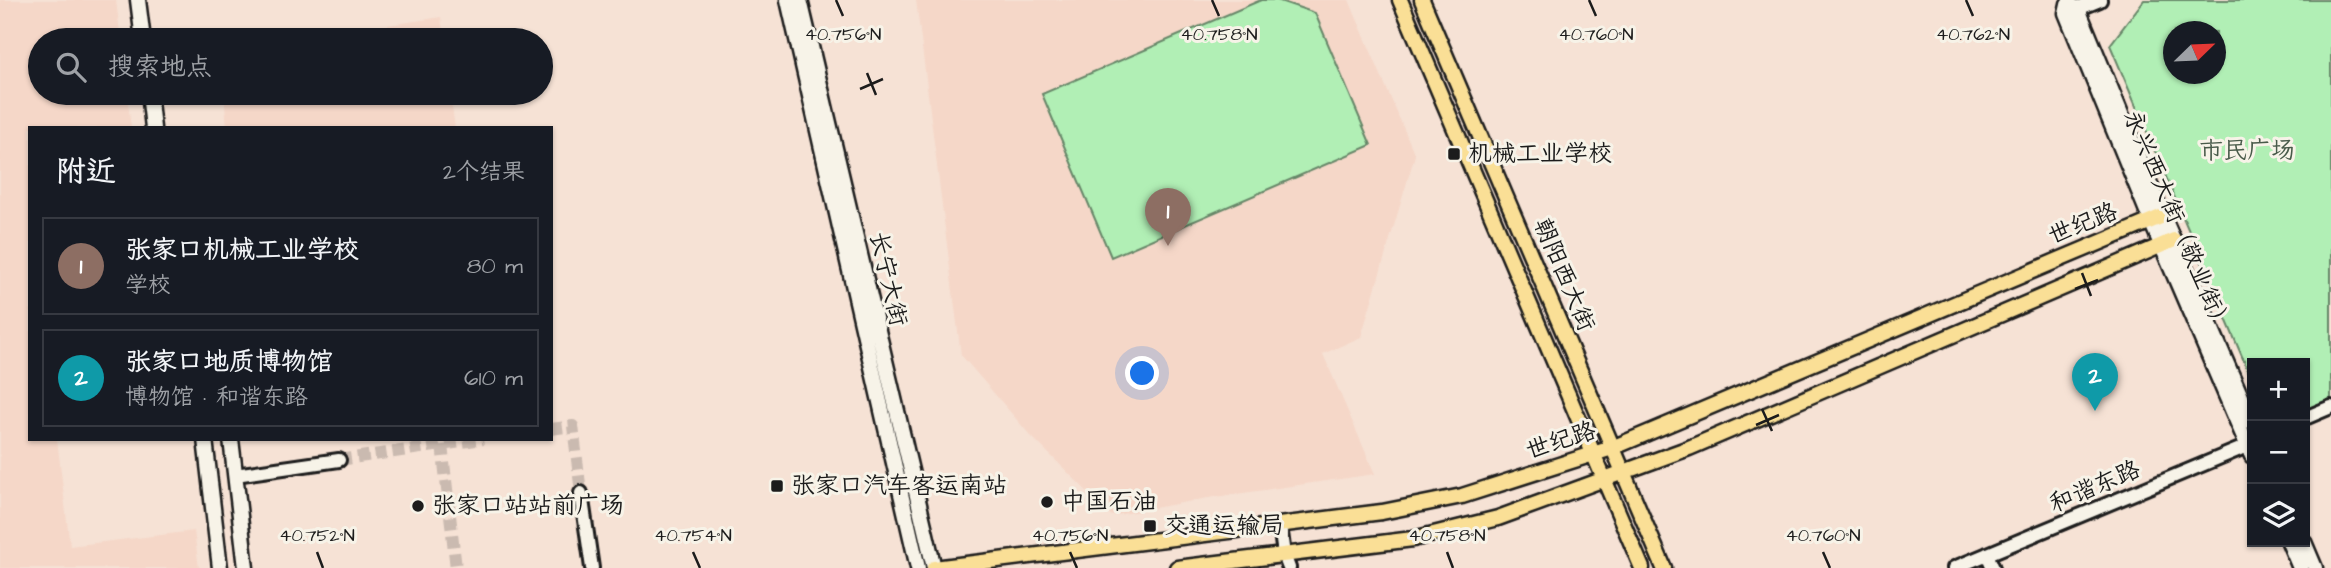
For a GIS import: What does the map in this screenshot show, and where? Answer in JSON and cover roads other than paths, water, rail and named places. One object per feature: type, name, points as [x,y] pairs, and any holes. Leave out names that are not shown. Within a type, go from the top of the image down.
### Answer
[{"type":"main road","points":[[131,0],[134,28]]},
{"type":"main road","points":[[138,0],[141,28]]},
{"type":"main road","name":"长宁大街","points":[[788,0],[918,568]]},
{"type":"main road","name":"长宁大街","points":[[800,0],[934,568]]},
{"type":"main road","name":"朝阳西大街","points":[[1400,0],[1642,568]]},
{"type":"main road","name":"朝阳西大街","points":[[1422,0],[1664,568]]},
{"type":"main road","name":"永兴西大街（敬业街）","points":[[2073,4],[2157,218],[2252,421]]},
{"type":"main road","points":[[144,105],[147,126]]},
{"type":"main road","points":[[150,105],[153,126]]},
{"type":"main road","name":"世纪路","points":[[934,568],[1425,505],[1494,486],[1612,448],[2157,218]]},
{"type":"main road","name":"世纪路","points":[[1177,568],[1287,561],[1413,539],[1498,519],[1689,449],[2168,242]]},
{"type":"main road","name":"永兴西大街（敬业街）","points":[[2168,242],[2247,439]]},
{"type":"main road","points":[[205,441],[220,568]]},
{"type":"main road","points":[[230,441],[246,568]]},
{"type":"main road","points":[[2291,547],[2300,568]]},
{"type":"main road","points":[[2306,547],[2315,568]]},
{"type":"street","points":[[2073,4],[2100,0]]},
{"type":"street","points":[[2310,416],[2331,407]]},
{"type":"street","points":[[2310,423],[2331,414]]},
{"type":"street","name":"和谐东路","points":[[1954,568],[2247,447]]},
{"type":"street","points":[[235,475],[339,460]]},
{"type":"street","points":[[582,493],[592,568]]},
{"type":"street","points":[[1280,524],[1287,561]]},
{"type":"street","points":[[1987,554],[1993,568]]},
{"type":"tunnel","points":[[553,429],[573,426],[581,493]]},
{"type":"tunnel","points":[[339,460],[469,441]]},
{"type":"tunnel","points":[[442,445],[456,568]]},
{"type":"place","name":"机械工业学校","points":[[1454,154]]},
{"type":"place","name":"张家口机械工业学校","points":[[1168,246]]},
{"type":"place","name":"张家口地质博物馆","points":[[2095,411]]},
{"type":"place","name":"张家口汽车客运南站","points":[[777,486]]},
{"type":"place","name":"中国石油","points":[[1047,502]]},
{"type":"place","name":"张家口站站前广场","points":[[418,506]]},
{"type":"place","name":"交通运输局","points":[[1150,526]]},
{"type":"park label","name":"市民广场","points":[[2247,151]]}]
